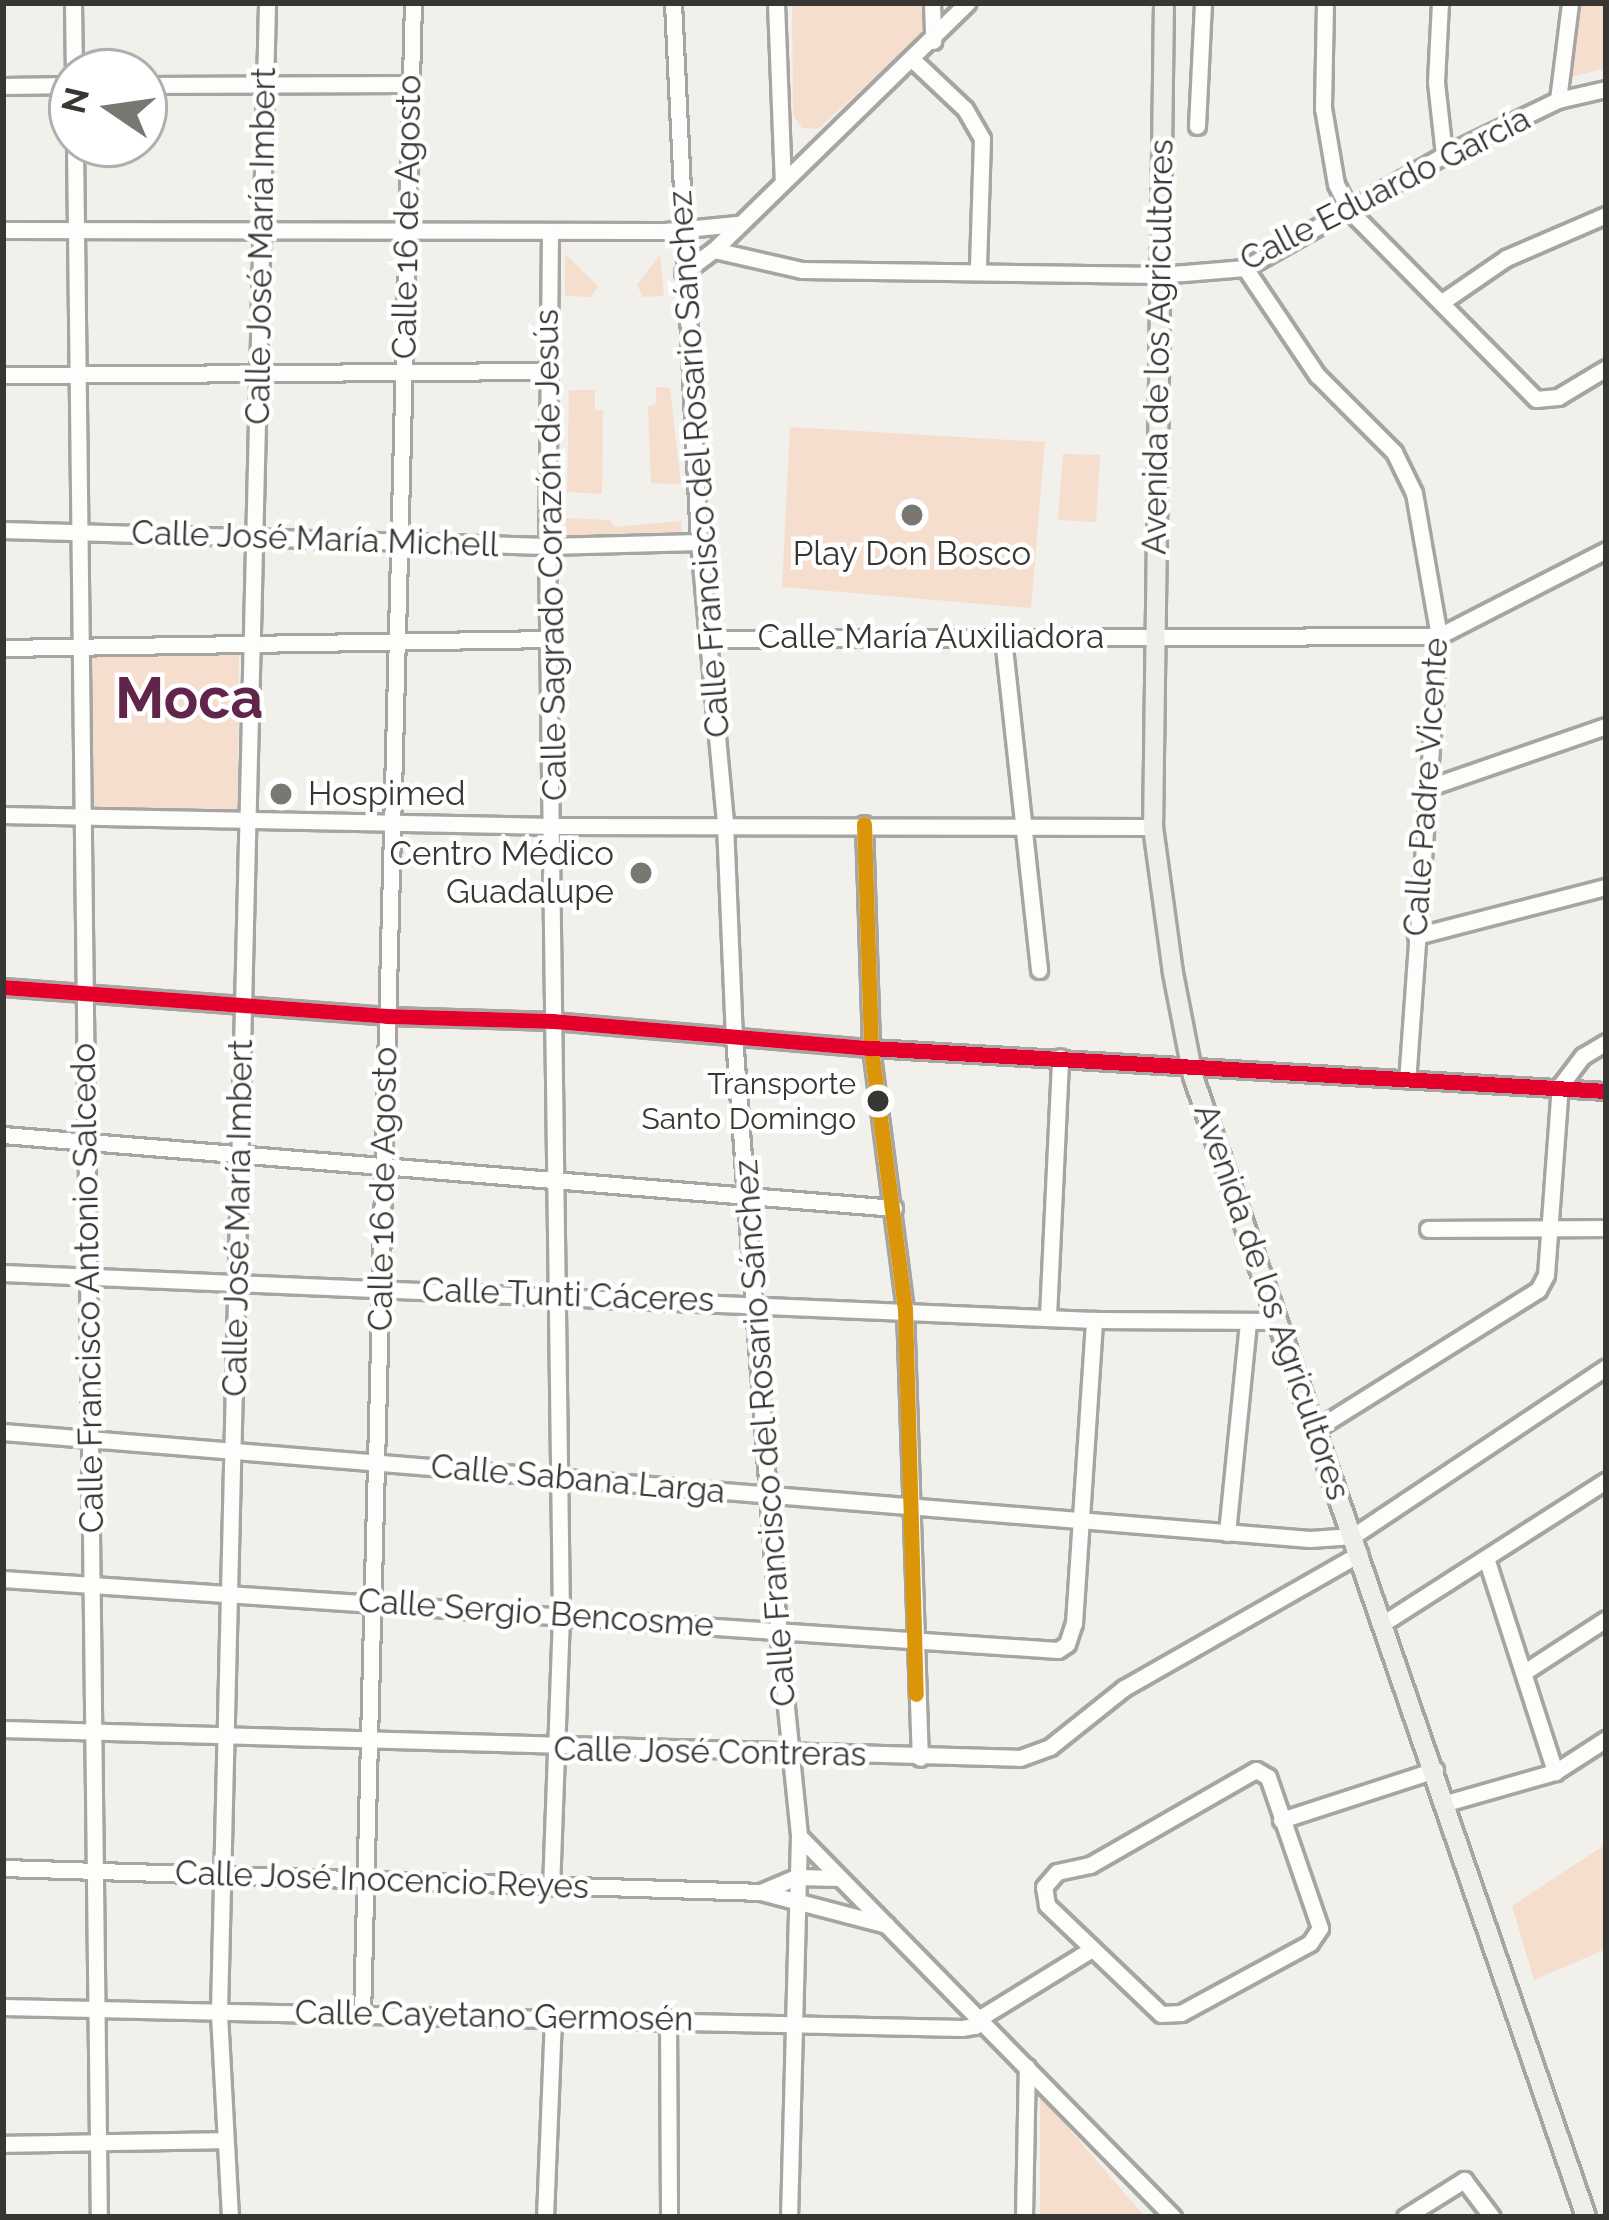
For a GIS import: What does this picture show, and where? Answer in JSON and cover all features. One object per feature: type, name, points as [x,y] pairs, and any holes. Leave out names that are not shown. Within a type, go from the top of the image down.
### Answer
[{"type":"main road","name":"Avenida de los Agricultores","points":[[1164,3],[1153,827],[1190,1063],[1587,2213]]},
{"type":"street","points":[[74,3],[74,48]]},
{"type":"street","name":"Calle José María Imbert","points":[[230,2217],[219,2011],[267,3]]},
{"type":"street","name":"Calle 16 de Agosto","points":[[362,2015],[413,3]]},
{"type":"street","name":"Calle Francisco del Rosario Sánchez","points":[[673,3],[699,542],[725,824],[734,1037],[778,1628],[799,1836],[789,2217]]},
{"type":"street","points":[[776,3],[783,182]]},
{"type":"street","points":[[932,3],[933,41]]},
{"type":"street","points":[[683,273],[714,250],[967,3]]},
{"type":"street","points":[[1197,126],[1203,3]]},
{"type":"street","points":[[1325,3],[1322,108],[1336,184],[1350,211],[1536,399],[1558,397],[1606,368]]},
{"type":"street","points":[[1440,3],[1436,82],[1444,155]]},
{"type":"street","points":[[1558,100],[1570,3]]},
{"type":"street","points":[[913,60],[965,109],[982,139],[978,269]]},
{"type":"street","points":[[168,85],[410,84]]},
{"type":"street","points":[[3,86],[48,86]]},
{"type":"street","name":"Calle Eduardo García","points":[[714,250],[781,269],[1160,275],[1245,268],[1444,155],[1558,100],[1606,88]]},
{"type":"street","name":"Calle Francisco Antonio Salcedo","points":[[75,168],[99,2217]]},
{"type":"street","points":[[1442,302],[1506,258],[1606,214]]},
{"type":"street","points":[[3,230],[550,231],[736,224]]},
{"type":"street","name":"Calle Sagrado Corazón de Jesús","points":[[550,231],[547,546],[559,1181],[561,1616],[551,1887]]},
{"type":"street","name":"Calle Padre Vicente","points":[[1245,268],[1317,375],[1409,472],[1439,636],[1407,1079]]},
{"type":"street","points":[[3,375],[547,371]]},
{"type":"street","name":"Calle José María Michell","points":[[3,530],[547,546],[699,542]]},
{"type":"street","points":[[1439,636],[1606,550]]},
{"type":"street","name":"Calle María Auxiliadora","points":[[709,639],[1439,636]]},
{"type":"street","points":[[1003,638],[1039,970]]},
{"type":"street","points":[[3,648],[551,639]]},
{"type":"street","points":[[1427,788],[1606,725]]},
{"type":"street","points":[[3,814],[553,826],[1153,827]]},
{"type":"street","points":[[864,824],[871,1048],[905,1309],[920,1758]]},
{"type":"street","points":[[1416,936],[1606,887]]},
{"type":"street","points":[[3,987],[387,1016],[553,1021],[871,1048],[1190,1063],[1606,1091]]},
{"type":"street","points":[[1316,1429],[1532,1295],[1546,1275],[1560,1086],[1583,1056],[1606,1042]]},
{"type":"street","points":[[1048,1316],[1060,1057]]},
{"type":"street","points":[[3,1135],[894,1208]]},
{"type":"street","points":[[1428,1229],[1606,1228]]},
{"type":"street","name":"Calle Tunti Cáceres","points":[[3,1273],[1094,1320],[1276,1321]]},
{"type":"street","points":[[1082,1520],[1094,1320]]},
{"type":"street","points":[[1227,1533],[1249,1323]]},
{"type":"street","points":[[1356,1545],[1606,1367]]},
{"type":"street","name":"Calle Sabana Larga","points":[[3,1432],[1356,1545]]},
{"type":"street","points":[[1382,1624],[1487,1561],[1606,1480]]},
{"type":"street","name":"Calle Sergio Bencosme","points":[[3,1580],[778,1628],[1047,1652],[1066,1644],[1074,1623],[1082,1520]]},
{"type":"street","name":"Calle José Contreras","points":[[3,1729],[1020,1759],[1050,1747],[1124,1688],[1356,1545]]},
{"type":"street","points":[[1487,1561],[1556,1772]]},
{"type":"street","points":[[1526,1671],[1606,1619]]},
{"type":"street","points":[[1446,1803],[1556,1772],[1606,1739]]},
{"type":"street","points":[[1281,1820],[1435,1770]]},
{"type":"street","points":[[1248,1771],[1268,1777],[1319,1918],[1320,1928],[1310,1943],[1175,2016],[1161,2014],[1090,1950],[1047,1905],[1048,1878],[1090,1865],[1248,1771]]},
{"type":"street","points":[[799,1836],[1174,2217]]},
{"type":"street","name":"Calle José Inocencio Reyes","points":[[3,1868],[761,1892],[887,1925]]},
{"type":"street","name":"Calle José Inocencio Reyes","points":[[761,1892],[797,1877],[840,1878]]},
{"type":"street","points":[[980,2018],[1090,1950]]},
{"type":"street","name":"Calle Cayetano Germosén","points":[[3,2007],[962,2028],[976,2026],[980,2018]]},
{"type":"street","points":[[545,2217],[553,2018]]},
{"type":"street","points":[[668,2018],[669,2217]]},
{"type":"street","points":[[1024,2217],[1027,2067]]},
{"type":"street","points":[[3,2144],[226,2140]]},
{"type":"street","points":[[1405,2217],[1464,2180],[1492,2217]]},
{"type":"shaded area","points":[[792,3],[925,3],[928,29],[818,129],[802,128],[793,115]]},
{"type":"shaded area","points":[[1575,3],[1606,3],[1606,68],[1567,78]]},
{"type":"shaded area","points":[[565,254],[598,286],[591,297],[565,296]]},
{"type":"shaded area","points":[[660,254],[664,296],[643,297],[637,285]]},
{"type":"shaded area","points":[[656,387],[670,388],[681,484],[651,483],[648,406],[656,404]]},
{"type":"shaded area","points":[[569,390],[595,390],[595,410],[603,411],[602,494],[567,492]]},
{"type":"shaded area","name":"Play Don Bosco","points":[[790,427],[1045,442],[1031,608],[782,587]]},
{"type":"shaded area","points":[[1063,454],[1100,455],[1096,522],[1058,520]]},
{"type":"shaded area","points":[[566,518],[610,520],[614,527],[681,521],[682,538],[565,538]]},
{"type":"shaded area","points":[[85,649],[239,651],[238,811],[90,806]]},
{"type":"shaded area","points":[[1606,1844],[1606,1949],[1534,1980],[1512,1906]]},
{"type":"shaded area","points":[[1040,2095],[1145,2217],[1040,2217]]},
{"type":"transit line","points":[[864,824],[871,1048],[905,1309],[916,1694]]},
{"type":"transit line","points":[[3,987],[387,1016],[553,1021],[871,1048],[1606,1091]]},
{"type":"place","name":"Play Don Bosco","points":[[912,515]]},
{"type":"place","name":"Hospimed","points":[[281,794]]},
{"type":"place","name":"Centro Médico Guadalupe","points":[[641,873]]},
{"type":"place","name":"Transporte Santo Domingo","points":[[878,1101]]},
{"type":"district","name":"Moca","points":[[189,698]]}]
